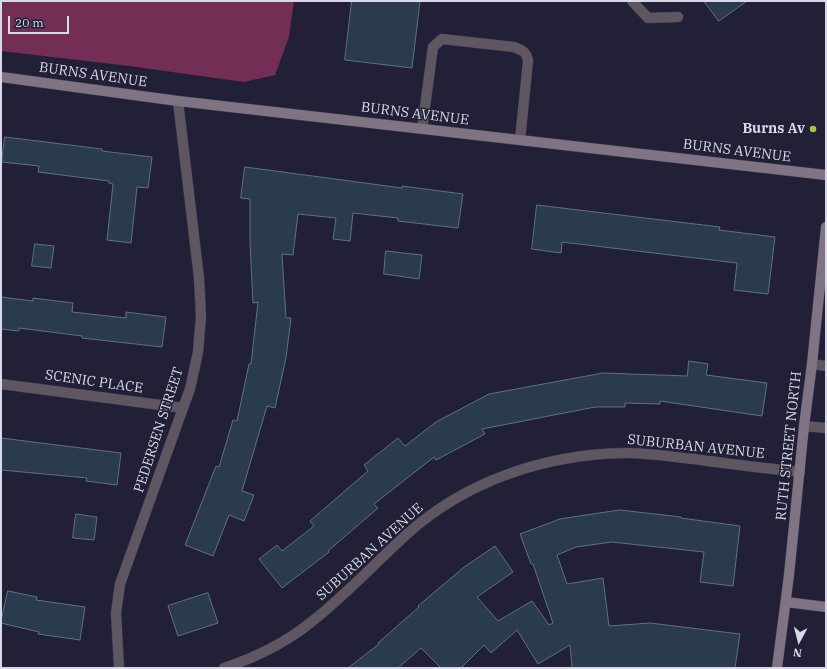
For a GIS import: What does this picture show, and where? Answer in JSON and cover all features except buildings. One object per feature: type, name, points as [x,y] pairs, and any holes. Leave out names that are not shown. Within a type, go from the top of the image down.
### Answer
[{"type":"street","points":[[632,1],[648,18],[678,18]]},
{"type":"street","points":[[422,129],[433,47],[438,42],[442,40],[514,47],[523,50],[527,54],[528,61],[520,140]]},
{"type":"street","name":"BURNS AVENUE","points":[[1,77],[178,101],[826,175]]},
{"type":"street","name":"PEDERSEN STREET","points":[[119,668],[116,613],[120,584],[190,389],[198,352],[201,316],[199,278],[178,101]]},
{"type":"street","name":"RUTH STREET NORTH","points":[[777,668],[786,602],[826,227]]},
{"type":"street","points":[[812,364],[826,366]]},
{"type":"street","name":"SCENIC PLACE","points":[[1,384],[183,408]]},
{"type":"street","points":[[804,426],[826,428]]},
{"type":"street","name":"SUBURBAN AVENUE","points":[[224,668],[237,664],[271,648],[309,624],[343,596],[408,533],[438,510],[476,487],[510,473],[546,462],[583,455],[627,453],[800,472]]},
{"type":"street","points":[[786,602],[826,607]]},
{"type":"shaded area","points":[[1,1],[294,1],[289,37],[275,75],[244,82],[129,66],[1,51]]},
{"type":"place","name":"Burns Av","points":[[813,129]]}]
